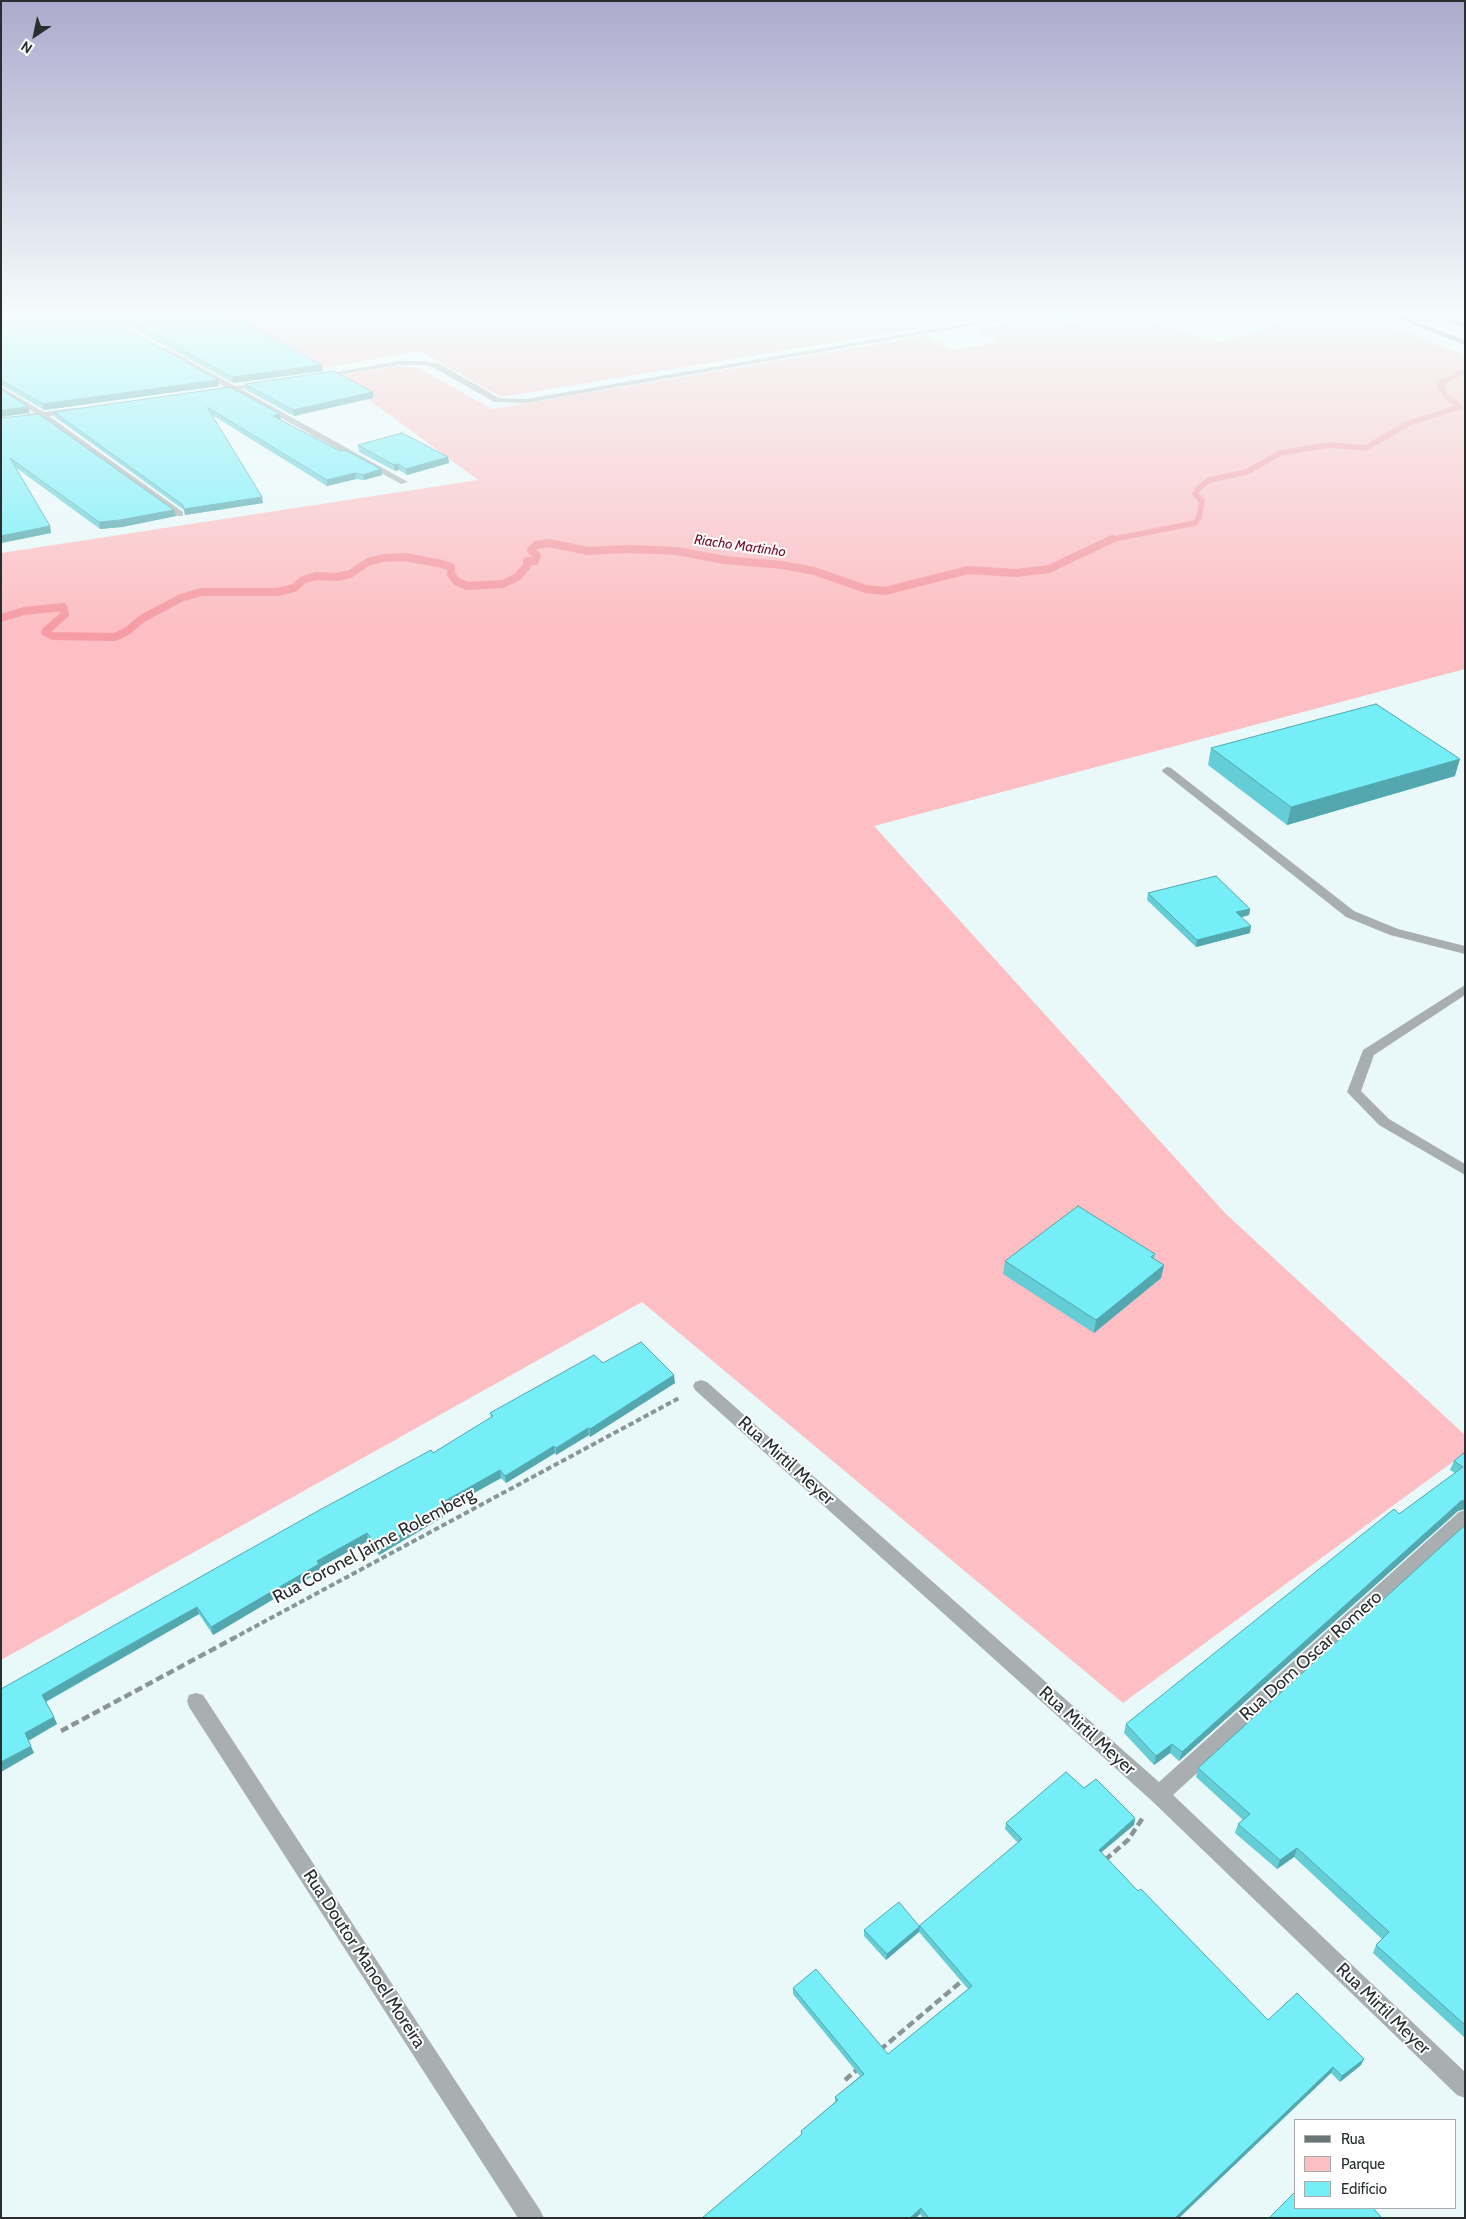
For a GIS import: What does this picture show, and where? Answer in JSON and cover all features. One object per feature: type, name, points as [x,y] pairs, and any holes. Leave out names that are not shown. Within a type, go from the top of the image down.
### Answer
[{"type":"street","points":[[51,421],[180,514]]},
{"type":"street","points":[[294,421],[404,482]]},
{"type":"street","points":[[1167,770],[1350,914],[1394,932],[1465,950]]},
{"type":"street","points":[[1465,989],[1368,1052],[1354,1092],[1384,1122],[1465,1170]]},
{"type":"street","name":"Rua Mirtil Meyer","points":[[701,1386],[1158,1795],[1465,2087]]},
{"type":"street","name":"Rua Dom Oscar Romero","points":[[1158,1795],[1465,1518]]},
{"type":"street","name":"Rua Doutor Manoel Moreira","points":[[196,1701],[532,2218]]},
{"type":"path","name":"Rua Coronel Jaime Rolemberg","points":[[61,1731],[701,1386]]},
{"type":"path","points":[[1098,1866],[1128,1840],[1158,1795]]},
{"type":"path","points":[[875,2055],[964,1979]]},
{"type":"path","points":[[846,2080],[860,2067]]},
{"type":"green space","points":[[397,421],[1465,421],[1465,669],[874,826],[1226,1214],[1465,1435],[1465,1453],[1123,1703],[642,1302],[1,1660],[1,553],[478,480]]},
{"type":"building","points":[[1,421],[48,421],[174,510],[99,522],[10,458],[50,526],[1,536]]},
{"type":"building","points":[[66,421],[215,421],[262,497],[184,509],[183,505]]},
{"type":"building","points":[[229,421],[282,421],[340,451],[345,450],[381,469],[363,475],[355,473],[327,480]]},
{"type":"building","points":[[402,433],[448,457],[406,469],[398,464],[394,465],[358,445]]},
{"type":"building","points":[[1376,704],[1460,759],[1291,807],[1211,748]]},
{"type":"building","points":[[1216,876],[1250,909],[1236,912],[1251,926],[1197,940],[1148,893]]},
{"type":"building","points":[[1078,1206],[1155,1254],[1151,1257],[1164,1265],[1096,1320],[1005,1261]]},
{"type":"building","points":[[641,1342],[674,1375],[590,1429],[588,1428],[556,1448],[554,1446],[505,1476],[500,1470],[445,1501],[449,1506],[378,1548],[367,1533],[317,1561],[319,1564],[211,1627],[197,1607],[104,1659],[42,1695],[54,1717],[25,1733],[31,1746],[1,1762],[1,1689],[316,1512],[431,1450],[433,1453],[493,1416],[490,1413],[594,1355],[603,1363]]},
{"type":"building","points":[[1465,1452],[1465,1500],[1461,1501],[1182,1752],[1172,1744],[1156,1756],[1126,1724],[1394,1509],[1399,1514],[1463,1467],[1454,1461]]},
{"type":"building","points":[[1465,1525],[1465,2025],[1376,1945],[1389,1932],[1297,1848],[1280,1860],[1238,1824],[1250,1814],[1198,1768]]},
{"type":"building","points":[[1066,1772],[1084,1788],[1096,1779],[1135,1818],[1099,1850],[1138,1891],[1141,1889],[1268,2020],[1297,1993],[1364,2059],[1342,2076],[1333,2067],[1175,2218],[929,2218],[921,2208],[910,2218],[702,2218],[802,2134],[801,2131],[838,2100],[835,2097],[864,2074],[793,1988],[816,1969],[888,2054],[972,1986],[920,1926],[887,1954],[864,1930],[899,1902],[919,1926],[1022,1839],[1006,1823]]},
{"type":"building","points":[[1294,2193],[1294,2209],[1374,2209],[1382,2218],[1269,2218]]},
{"type":"waterway","name":"Riacho Martinho","points":[[1111,540],[1195,523],[1199,517],[1202,501],[1195,494],[1209,480],[1247,472],[1280,453],[1328,445],[1366,448],[1409,423],[1417,421]]},
{"type":"waterway","name":"Riacho Martinho","points":[[1,618],[24,611],[63,607],[65,614],[45,632],[53,636],[115,637],[127,631],[143,618],[181,598],[201,592],[277,592],[294,588],[303,580],[316,576],[337,577],[350,574],[368,562],[383,558],[405,557],[442,564],[451,567],[451,574],[456,581],[467,586],[503,584],[517,577],[527,566],[527,561],[535,561],[537,556],[531,550],[536,545],[549,543],[588,551],[628,549],[677,551],[725,560],[782,565],[814,571],[866,589],[885,591],[968,570],[1016,573],[1049,569],[1111,540]]}]
